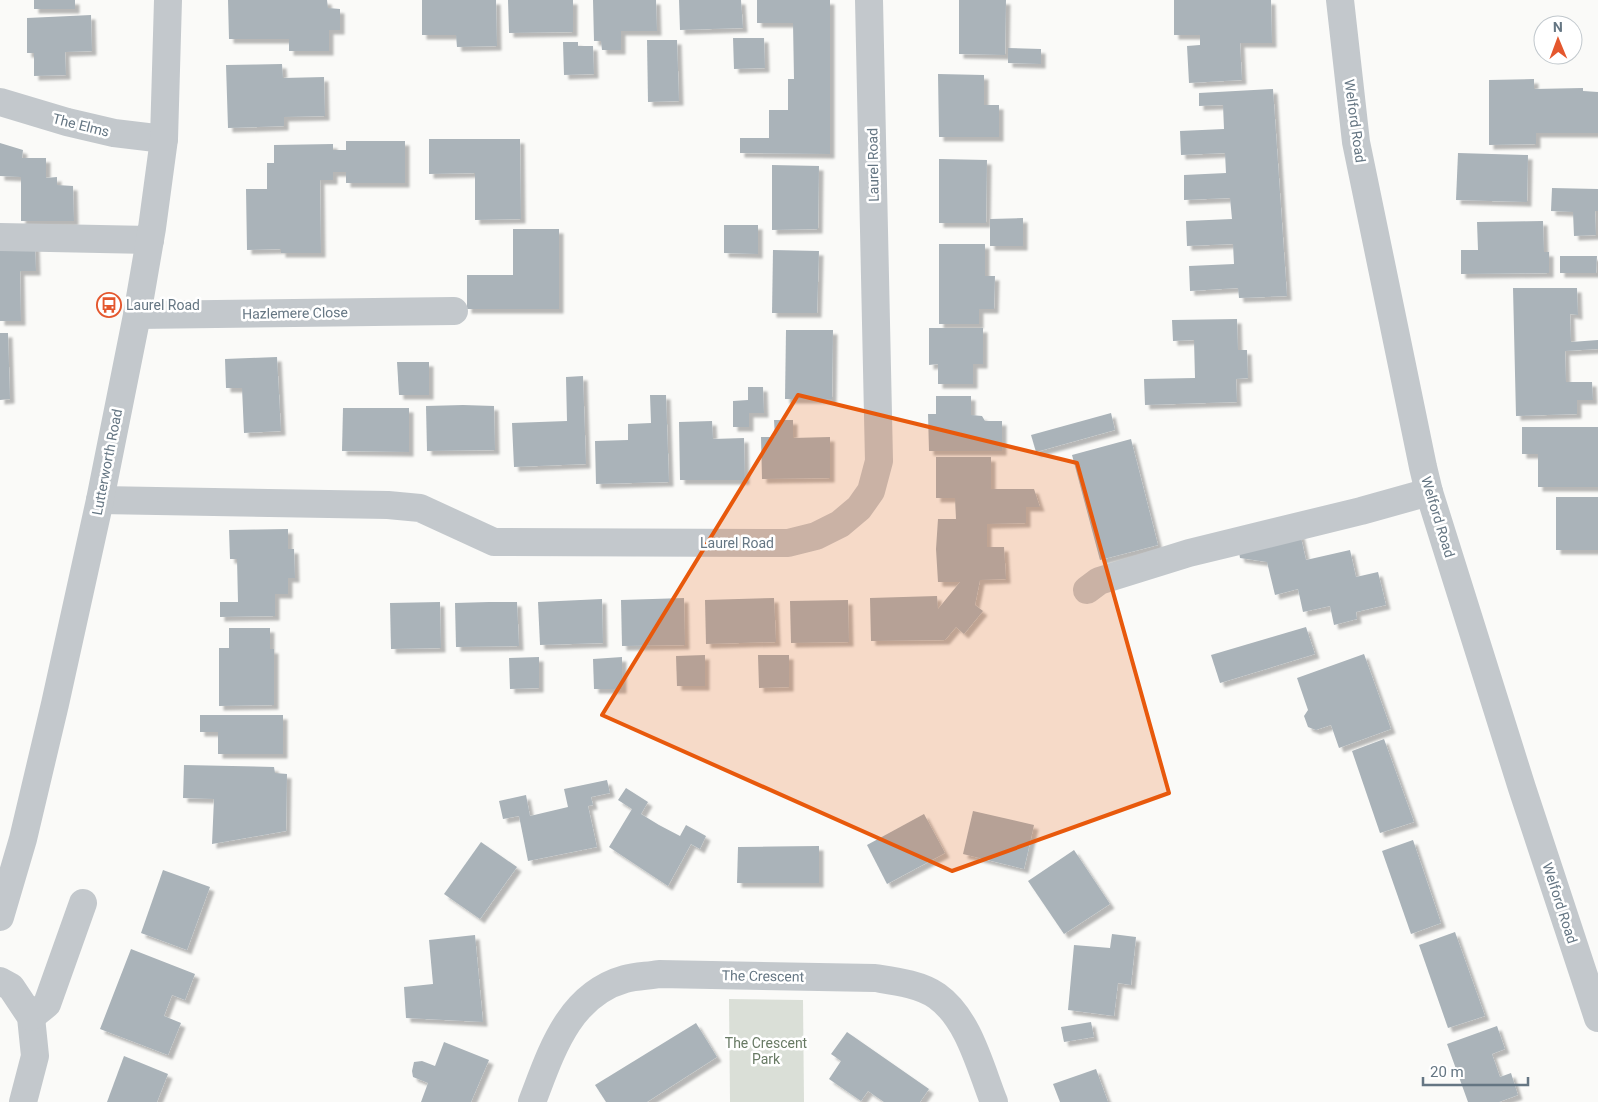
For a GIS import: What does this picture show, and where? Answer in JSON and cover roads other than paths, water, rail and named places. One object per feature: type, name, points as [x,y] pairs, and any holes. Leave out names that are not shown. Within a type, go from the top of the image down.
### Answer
[{"type":"street","name":"Lutterworth Road","points":[[0,917],[26,829],[55,704],[100,500],[137,314],[150,240],[164,139],[168,0]]},
{"type":"street","name":"Laurel Road","points":[[100,500],[420,508],[494,542],[788,543],[816,536],[840,524],[859,508],[871,492],[879,462],[869,0]]},
{"type":"street","name":"Welford Road","points":[[1340,0],[1356,142],[1429,492],[1522,788],[1598,1018]]},
{"type":"street","name":"The Elms","points":[[0,102],[67,122],[114,133],[164,139]]},
{"type":"street","points":[[0,237],[150,240]]},
{"type":"street","name":"Hazlemere Close","points":[[137,314],[454,311]]},
{"type":"street","points":[[1087,590],[1099,581],[1189,553],[1361,511],[1429,492]]},
{"type":"street","points":[[31,1017],[47,1004],[83,904]]},
{"type":"street","name":"The Crescent","points":[[532,1102],[555,1044],[572,1015],[594,993],[625,980],[660,974],[875,978],[906,983],[936,995],[955,1013],[968,1035],[994,1102]]},
{"type":"street","points":[[0,981],[11,987],[31,1017],[35,1056],[23,1102]]},
{"type":"place","name":"Laurel Road","points":[[109,305]]},
{"type":"park label","name":"The Crescent Park","points":[[766,1052]]}]
